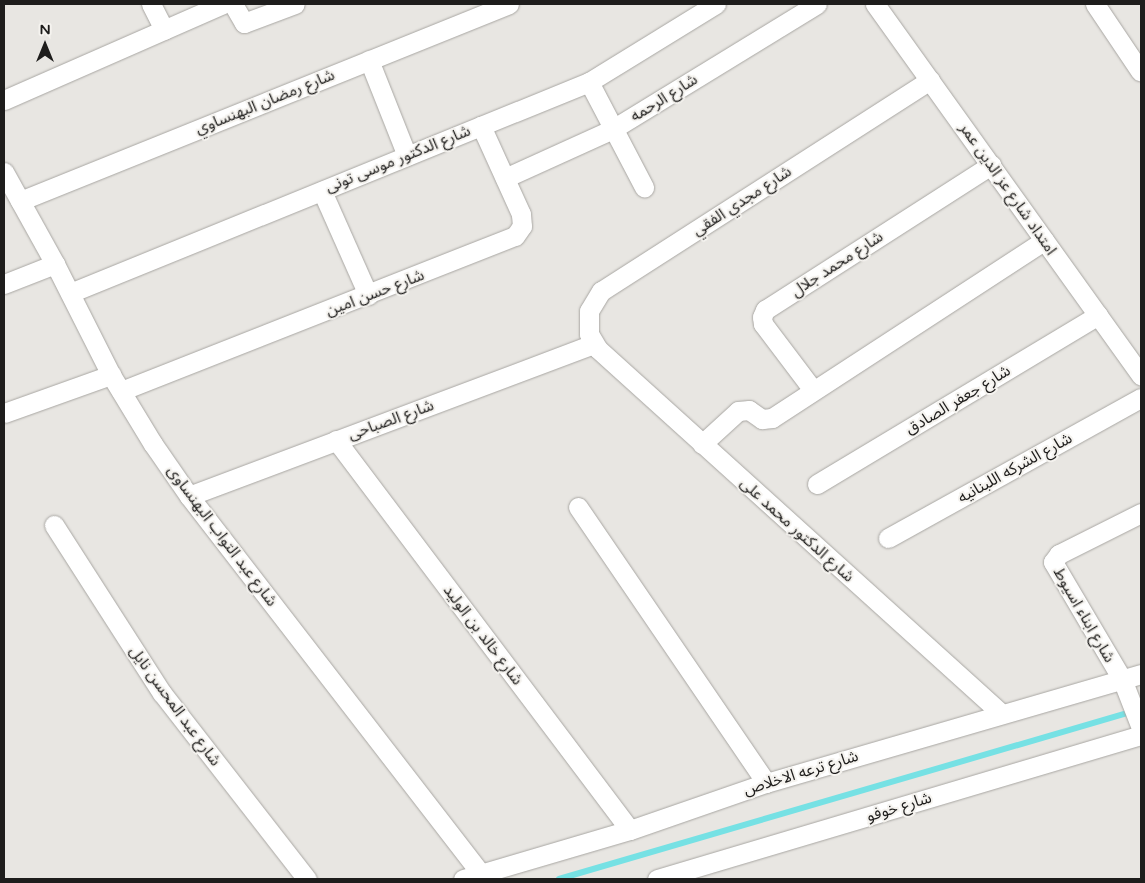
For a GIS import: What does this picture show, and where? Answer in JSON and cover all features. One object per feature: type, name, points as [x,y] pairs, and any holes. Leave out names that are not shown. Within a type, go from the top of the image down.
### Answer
[{"type":"street","points":[[151,4],[164,30]]},
{"type":"street","points":[[4,100],[223,4]]},
{"type":"street","points":[[234,4],[244,23],[295,4]]},
{"type":"street","name":"شارع رمضان البهنساوي","points":[[20,201],[509,4]]},
{"type":"street","name":"شارع الدكتور موسى تونى","points":[[70,293],[589,82],[716,4]]},
{"type":"street","name":"شارع الرحمه","points":[[505,178],[613,129],[817,4]]},
{"type":"street","name":"امتداد شارع عز الدين عمر","points":[[875,4],[1141,375]]},
{"type":"street","points":[[1095,4],[1140,71]]},
{"type":"street","points":[[369,60],[408,156]]},
{"type":"street","name":"شارع مجدي الفقي","points":[[593,344],[588,322],[594,301],[601,292],[930,80]]},
{"type":"street","points":[[589,82],[644,188]]},
{"type":"street","name":"شارع حسن امين","points":[[121,391],[516,236],[522,226],[522,214],[481,126]]},
{"type":"street","name":"شارع محمد جلال","points":[[814,390],[763,324],[762,317],[765,310],[991,165]]},
{"type":"street","name":"شارع عبد التواب البهنساوى","points":[[4,172],[55,264],[111,375],[153,444],[189,496],[482,874]]},
{"type":"street","points":[[322,191],[368,295]]},
{"type":"street","points":[[702,444],[738,411],[748,410],[762,419],[769,419],[1044,241]]},
{"type":"street","points":[[4,284],[55,264]]},
{"type":"street","name":"شارع جعفر الصادق","points":[[817,484],[1098,315]]},
{"type":"street","name":"شارع الصباحى","points":[[189,496],[593,344]]},
{"type":"street","name":"شارع الدكتور محمد على","points":[[593,344],[1002,714]]},
{"type":"street","points":[[4,413],[111,375]]},
{"type":"street","name":"شارع الشركه اللبنانيه","points":[[888,538],[1141,398]]},
{"type":"street","name":"شارع خالد بن الوليد","points":[[336,440],[630,830]]},
{"type":"street","points":[[578,507],[766,783]]},
{"type":"street","name":"شارع ابناء اسيوط","points":[[1122,679],[1054,565],[1054,559],[1059,554],[1141,513]]},
{"type":"street","name":"شارع عبد المحسن نايل","points":[[54,525],[162,693],[307,879]]},
{"type":"street","name":"شارع ترعه الاخلاص","points":[[463,879],[630,830],[766,783],[1141,674]]},
{"type":"street","points":[[1122,679],[1141,728]]},
{"type":"street","name":"شارع خوفو","points":[[657,879],[1141,735]]},
{"type":"waterway","points":[[559,879],[1131,712]]}]
